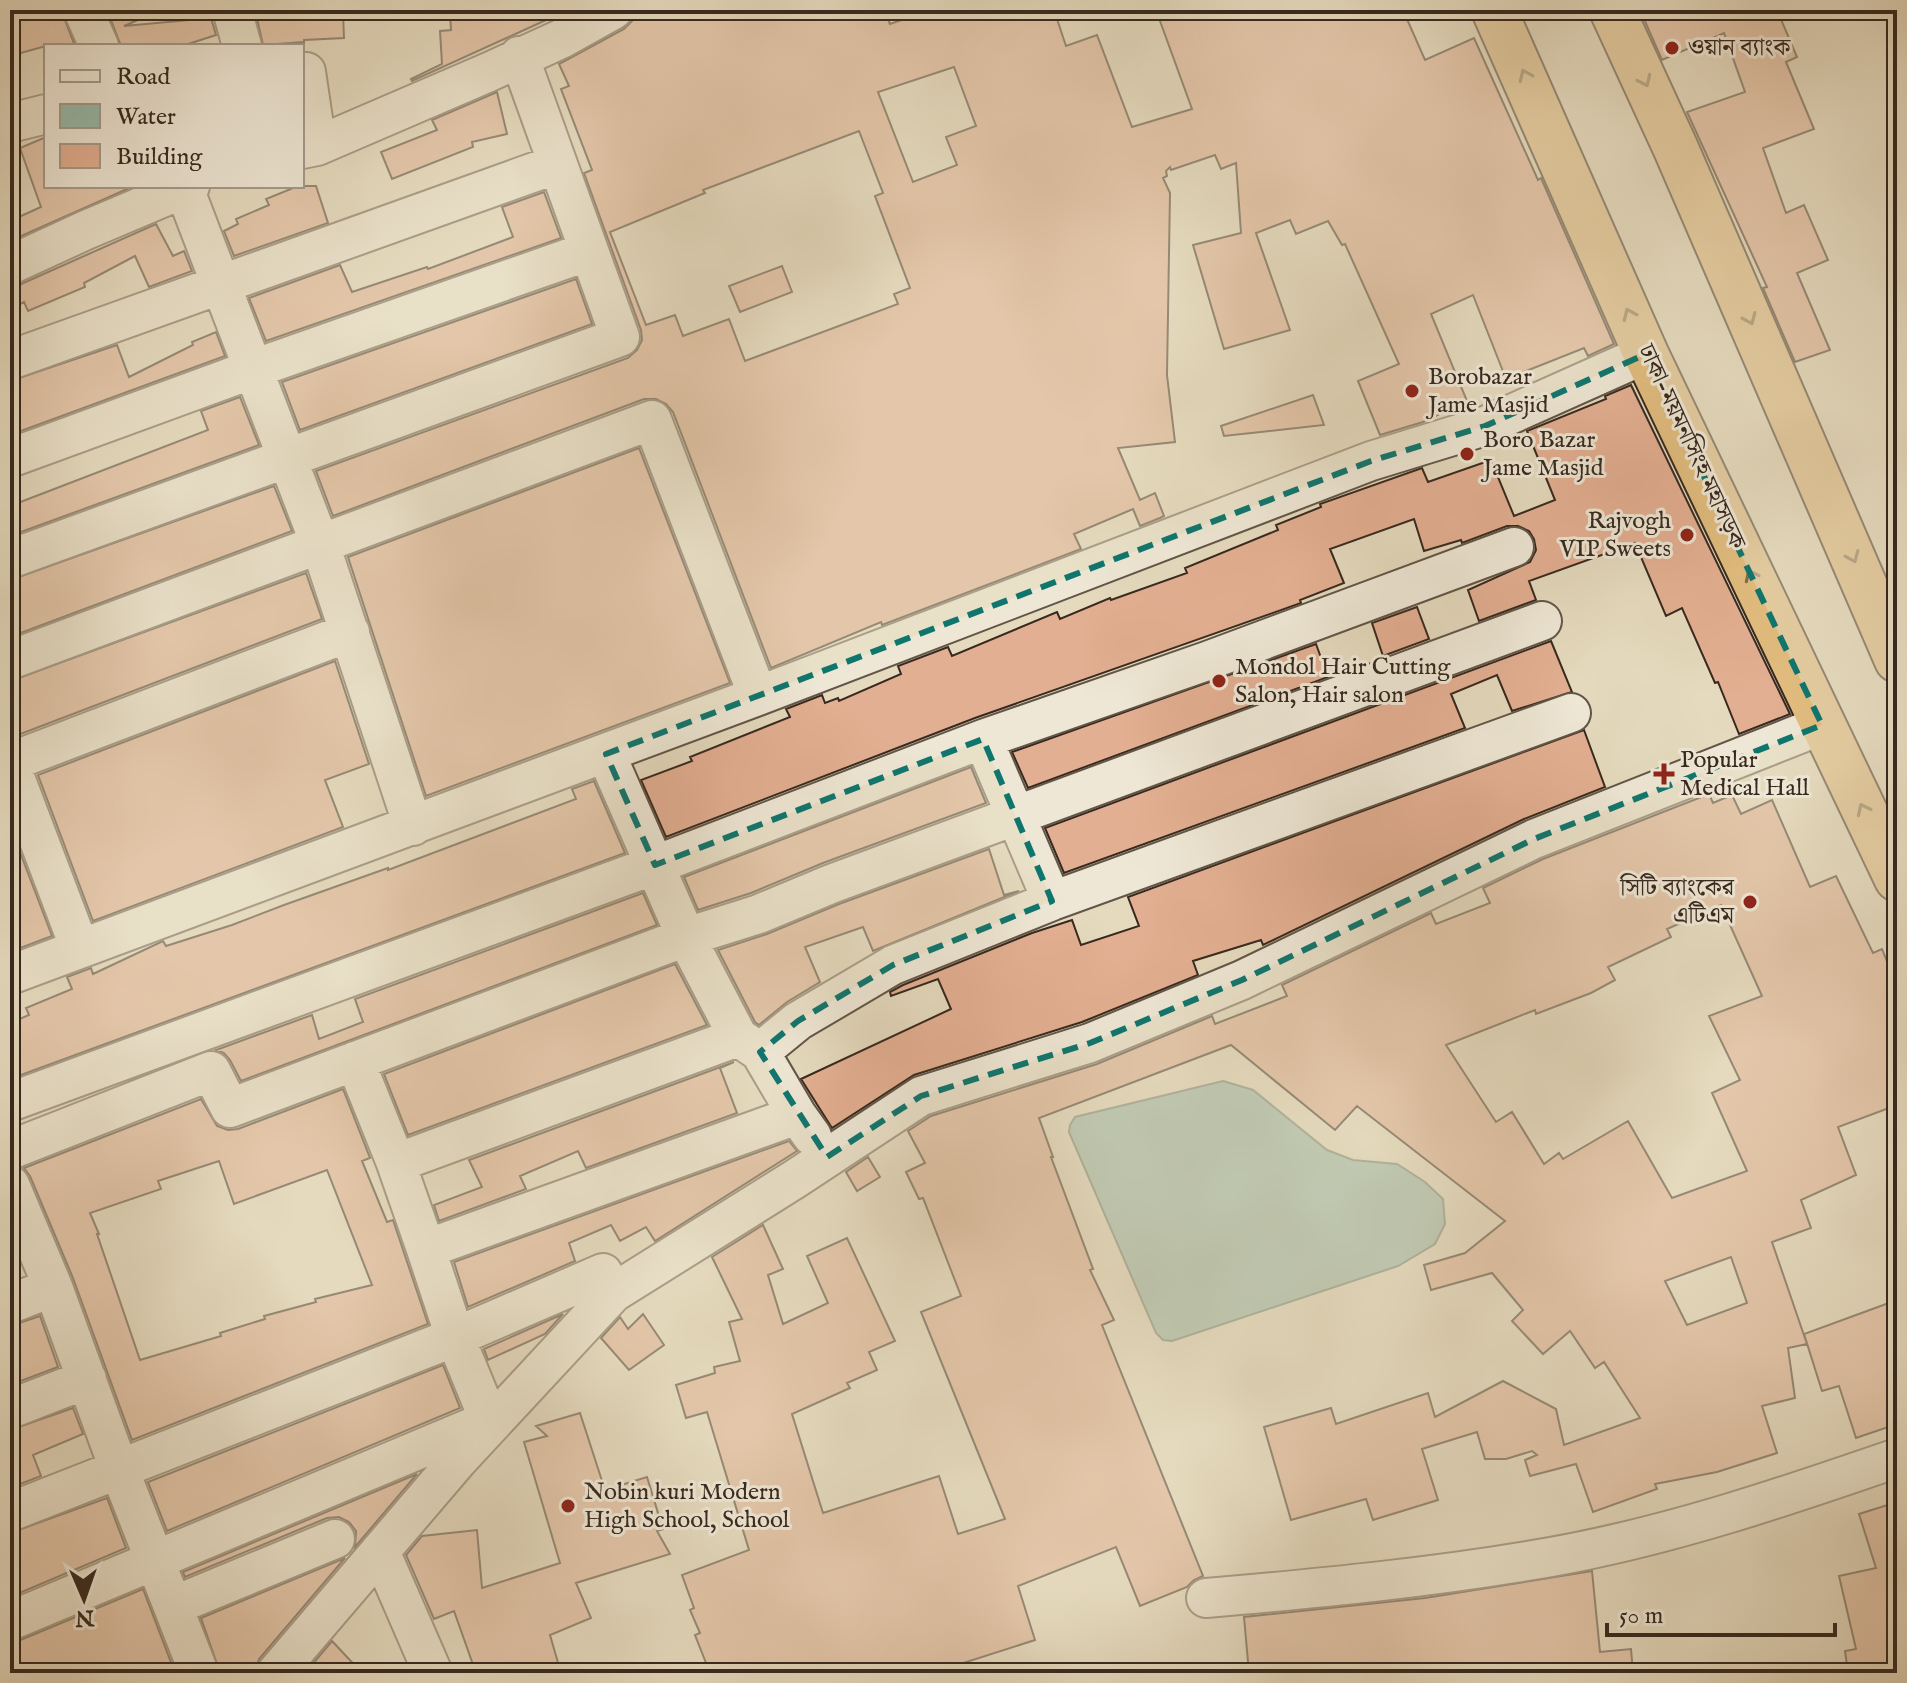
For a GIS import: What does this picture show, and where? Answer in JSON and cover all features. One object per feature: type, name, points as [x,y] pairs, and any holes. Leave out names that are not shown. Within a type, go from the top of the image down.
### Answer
[{"type":"highway","name":"ঢাকা-ময়মনসিংহ মহাসড়ক","points":[[1494,10],[1646,354],[1897,879]]},
{"type":"highway","points":[[1612,10],[1676,149],[1897,660]]},
{"type":"street","points":[[83,10],[98,44]]},
{"type":"street","points":[[232,10],[241,44]]},
{"type":"street","points":[[304,72],[309,148],[563,38],[613,10]]},
{"type":"street","points":[[10,559],[620,337],[519,56]]},
{"type":"street","points":[[10,123],[44,114]]},
{"type":"street","points":[[10,360],[557,164]]},
{"type":"street","points":[[10,265],[185,188]]},
{"type":"street","points":[[187,188],[220,284],[320,544],[413,826]]},
{"type":"street","points":[[10,458],[589,251]]},
{"type":"street","points":[[10,975],[606,754],[1371,461],[1485,426],[1646,354]]},
{"type":"street","points":[[10,660],[652,420],[758,696]]},
{"type":"street","points":[[10,1102],[655,865],[983,739],[1207,661],[1514,547]]},
{"type":"street","points":[[10,1150],[211,1071],[230,1108],[1542,621]]},
{"type":"street","points":[[80,949],[10,763],[350,632]]},
{"type":"street","points":[[396,1163],[749,1045],[798,1021],[893,965],[1052,901],[1571,713]]},
{"type":"street","points":[[276,1673],[488,1425],[613,1293],[921,1096],[1090,1043],[1242,980],[1534,839],[1822,725]]},
{"type":"street","points":[[983,739],[1052,901]]},
{"type":"street","points":[[606,754],[686,937],[749,1045],[827,1157]]},
{"type":"street","points":[[355,1061],[396,1163],[488,1425]]},
{"type":"street","points":[[426,1249],[797,1115]]},
{"type":"street","points":[[11,1193],[53,1287],[173,1606],[187,1669]]},
{"type":"street","points":[[10,1512],[455,1337],[603,1273],[613,1293]]},
{"type":"street","points":[[10,1304],[53,1287]]},
{"type":"street","points":[[10,1409],[87,1379]]},
{"type":"street","points":[[10,1621],[488,1425]]},
{"type":"street","points":[[1206,1598],[1404,1580],[1554,1556],[1677,1528],[1897,1458]]},
{"type":"street","points":[[173,1606],[335,1539]]},
{"type":"street","points":[[380,1551],[433,1673]]},
{"type":"highlighted area","points":[[1646,354],[1822,725],[1534,839],[1242,980],[1090,1043],[921,1096],[827,1157],[760,1052],[798,1021],[893,965],[1052,901],[983,739],[655,865],[606,754],[1371,461],[1485,426]]},
{"type":"water","points":[[1223,1081],[1253,1090],[1327,1150],[1353,1160],[1397,1164],[1425,1182],[1443,1199],[1445,1224],[1435,1244],[1398,1266],[1172,1341],[1163,1340],[1156,1333],[1069,1132],[1070,1125],[1075,1117]]},
{"type":"building","points":[[10,10],[61,10],[74,44],[44,44],[44,47],[10,56]]},
{"type":"building","points":[[107,10],[161,10],[124,26],[211,18],[216,35],[188,44],[120,44]]},
{"type":"building","points":[[472,10],[568,10],[412,81],[442,64],[440,31],[451,30],[450,13]]},
{"type":"building","points":[[635,10],[884,10],[890,24],[930,10],[1054,10],[1066,46],[1097,35],[1132,127],[1192,109],[1156,10],[1403,10],[1425,60],[1474,38],[1538,180],[1541,178],[1614,344],[1588,356],[1584,348],[1506,379],[1473,295],[1431,314],[1467,401],[1423,422],[1380,435],[1358,381],[1399,364],[1345,244],[1342,245],[1328,221],[1296,234],[1290,220],[1256,233],[1290,330],[1224,349],[1193,245],[1241,233],[1236,163],[1221,169],[1215,155],[1171,170],[1170,167],[1163,178],[1170,193],[1167,375],[1175,442],[1118,448],[1140,500],[1155,493],[1164,516],[1160,518],[1140,526],[1133,509],[1074,534],[1081,549],[882,625],[881,622],[771,668],[673,412],[656,399],[644,399],[333,516],[316,471],[628,358],[637,350],[642,340],[641,330],[584,173],[592,170],[561,89],[569,86],[559,64],[624,29],[632,21]],"holes":[[[954,67],[976,126],[946,137],[957,165],[913,182],[878,92]],[[859,131],[883,193],[875,196],[910,288],[894,294],[898,304],[745,361],[729,319],[683,336],[675,315],[646,325],[610,232],[705,193],[703,190]]]},
{"type":"building","points":[[1640,10],[1777,10],[1797,57],[1786,62],[1814,129],[1763,148],[1786,213],[1804,205],[1828,260],[1797,273],[1830,350],[1795,362],[1763,288],[1767,287],[1687,112],[1745,92],[1724,33],[1662,60]]},
{"type":"building","points":[[278,13],[278,18],[343,13],[344,38],[263,44],[256,14]]},
{"type":"building","points":[[497,92],[507,134],[472,142],[473,147],[392,179],[381,152],[437,130],[432,120]]},
{"type":"building","points":[[44,138],[44,188],[129,188],[10,241],[10,221],[41,207],[20,148]]},
{"type":"building","points":[[316,186],[328,223],[234,256],[224,231],[238,224],[236,219],[269,205],[266,199],[293,188]]},
{"type":"building","points":[[544,192],[561,238],[266,341],[249,298],[340,265],[352,292],[428,269],[513,237],[502,207]]},
{"type":"building","points":[[156,224],[173,256],[184,251],[192,271],[149,287],[135,256],[84,283],[85,287],[28,311],[24,302],[10,310],[10,287]]},
{"type":"building","points":[[782,266],[792,292],[740,312],[729,286]]},
{"type":"building","points":[[576,279],[592,324],[300,430],[282,382]]},
{"type":"building","points":[[216,332],[225,356],[10,435],[10,381],[117,345],[129,377]]},
{"type":"building","points":[[1631,385],[1790,714],[1739,734],[1682,608],[1666,616],[1635,543],[1529,581],[1536,600],[1479,621],[1468,590],[1530,562],[1536,550],[1529,531],[1518,526],[1507,526],[1462,543],[1461,540],[1424,551],[1414,519],[1330,549],[1344,583],[1300,600],[1301,603],[975,718],[666,837],[641,780],[790,717],[786,709],[822,695],[825,703],[838,698],[839,701],[901,674],[898,666],[948,647],[952,656],[1057,612],[1060,619],[1110,598],[1187,573],[1185,568],[1278,530],[1276,525],[1321,507],[1320,504],[1422,468],[1428,482],[1491,460],[1514,516],[1555,500],[1527,431],[1606,399],[1605,396]]},
{"type":"building","points":[[1313,395],[1324,425],[1224,436],[1221,426]]},
{"type":"building","points":[[240,397],[259,445],[10,536],[10,506],[208,430],[201,411]]},
{"type":"building","points":[[639,448],[730,683],[426,796],[348,557]]},
{"type":"building","points":[[274,486],[292,531],[10,637],[10,580]]},
{"type":"building","points":[[306,573],[322,619],[10,738],[10,681]]},
{"type":"building","points":[[1417,607],[1429,639],[1383,656],[1372,623]]},
{"type":"building","points":[[1551,641],[1572,692],[1512,711],[1497,675],[1451,694],[1465,728],[1064,873],[1045,828]]},
{"type":"building","points":[[1316,644],[1328,677],[1028,788],[1012,752]]},
{"type":"building","points":[[335,661],[369,764],[325,780],[343,827],[93,921],[38,775]]},
{"type":"building","points":[[1584,730],[1605,787],[1524,819],[1263,945],[1261,940],[1193,961],[1198,975],[1082,1022],[914,1075],[832,1128],[801,1079],[951,1009],[938,979],[891,996],[890,992],[903,985],[1072,920],[1081,945],[1139,926],[1128,897]]},
{"type":"building","points":[[971,767],[986,803],[751,893],[698,910],[684,877]]},
{"type":"building","points":[[594,781],[625,853],[10,1079],[10,1023],[29,1015],[26,1008],[72,989],[67,977],[91,968],[93,974],[163,941],[166,946],[388,870],[576,799],[572,789]]},
{"type":"building","points":[[1709,794],[1713,803],[1732,795],[1741,814],[1772,800],[1810,887],[1836,876],[1873,953],[1882,949],[1897,986],[1897,1105],[1838,1127],[1856,1175],[1801,1200],[1811,1228],[1772,1242],[1807,1344],[1788,1348],[1795,1398],[1762,1406],[1777,1453],[1717,1472],[1655,1484],[1657,1489],[1593,1512],[1576,1464],[1530,1476],[1525,1460],[1537,1455],[1532,1451],[1506,1459],[1485,1459],[1477,1432],[1422,1449],[1438,1500],[1373,1520],[1366,1499],[1291,1520],[1264,1427],[1331,1408],[1336,1424],[1428,1393],[1435,1417],[1503,1381],[1556,1409],[1564,1445],[1640,1418],[1604,1362],[1595,1368],[1570,1331],[1543,1354],[1512,1321],[1523,1310],[1492,1273],[1431,1290],[1424,1265],[1465,1253],[1505,1221],[1357,1106],[1335,1130],[1231,1045],[1039,1118],[1093,1269],[1090,1270],[1114,1320],[1102,1325],[1203,1576],[1187,1587],[1140,1606],[1116,1547],[1018,1586],[1035,1640],[932,1673],[710,1673],[695,1635],[700,1633],[690,1610],[694,1608],[682,1575],[749,1550],[707,1412],[686,1418],[676,1385],[715,1373],[714,1367],[740,1361],[729,1322],[742,1319],[712,1257],[763,1225],[783,1269],[768,1275],[783,1324],[828,1303],[807,1256],[847,1238],[895,1341],[869,1352],[877,1370],[847,1383],[850,1388],[792,1414],[823,1513],[939,1476],[958,1534],[1005,1519],[921,1312],[961,1296],[923,1198],[919,1199],[906,1172],[925,1163],[908,1131],[931,1116],[1097,1064],[1212,1016],[1215,1024],[1287,996],[1282,985],[1431,913],[1436,924],[1490,903],[1483,888],[1543,859]],"holes":[[[1721,905],[1762,996],[1709,1016],[1740,1080],[1712,1093],[1747,1171],[1672,1198],[1628,1121],[1563,1159],[1559,1153],[1544,1164],[1512,1112],[1496,1122],[1446,1045],[1535,1010],[1536,1014],[1591,993],[1615,980],[1608,967],[1671,937],[1667,929]],[[1731,1257],[1747,1303],[1687,1325],[1665,1281]]]},
{"type":"building","points":[[10,826],[52,936],[15,950],[10,939]]},
{"type":"building","points":[[989,849],[1004,895],[1019,891],[873,951],[863,927],[805,947],[820,982],[787,1002],[759,1025],[755,1022],[718,950]]},
{"type":"building","points":[[643,893],[657,925],[241,1081],[230,1060],[216,1050],[312,1015],[319,1039],[363,1022],[355,999]]},
{"type":"building","points":[[675,964],[707,1025],[408,1135],[384,1074]]},
{"type":"building","points":[[734,1062],[720,1068],[737,1113],[586,1168],[578,1151],[520,1176],[526,1189],[439,1221],[434,1205],[482,1187],[469,1160]]},
{"type":"building","points":[[343,1089],[370,1158],[362,1161],[387,1222],[393,1220],[428,1324],[132,1440],[73,1278],[24,1168],[201,1099],[217,1126],[228,1130],[238,1129]],"holes":[[[219,1161],[234,1204],[327,1170],[372,1285],[315,1299],[316,1302],[264,1316],[265,1319],[220,1333],[221,1336],[140,1360],[90,1213],[161,1189],[158,1181]]]},
{"type":"building","points":[[789,1141],[797,1151],[655,1241],[646,1227],[620,1241],[611,1225],[569,1243],[575,1261],[468,1307],[454,1262]]},
{"type":"building","points":[[868,1157],[880,1177],[857,1191],[846,1172]]},
{"type":"building","points":[[1897,1300],[1897,1424],[1856,1438],[1839,1386],[1822,1391],[1804,1334]]},
{"type":"building","points":[[563,1314],[545,1334],[488,1360],[484,1349]]},
{"type":"building","points":[[643,1314],[664,1345],[629,1370],[601,1338],[620,1317],[628,1329]]},
{"type":"building","points":[[40,1316],[58,1367],[10,1385],[10,1326]]},
{"type":"building","points":[[443,1365],[460,1408],[167,1531],[148,1482]]},
{"type":"building","points":[[73,1408],[83,1434],[33,1455],[41,1476],[10,1488],[10,1430]]},
{"type":"building","points":[[580,1413],[605,1490],[647,1477],[663,1529],[657,1531],[670,1554],[576,1583],[591,1618],[550,1635],[561,1673],[476,1673],[454,1611],[434,1619],[406,1555],[422,1536],[477,1530],[482,1588],[560,1563],[524,1442],[547,1436],[536,1426]]},
{"type":"building","points":[[417,1474],[355,1547],[356,1531],[349,1522],[339,1517],[327,1518],[185,1577],[183,1572]]},
{"type":"building","points":[[107,1498],[126,1548],[10,1597],[10,1533]]},
{"type":"building","points":[[1897,1502],[1897,1625],[1893,1626],[1897,1673],[1848,1673],[1845,1651],[1856,1649],[1839,1576],[1876,1568],[1859,1514]]},
{"type":"building","points":[[345,1558],[259,1659],[255,1673],[220,1673],[201,1618]]},
{"type":"building","points":[[1592,1571],[1600,1652],[1631,1649],[1633,1673],[1249,1673],[1244,1617],[1425,1598]]},
{"type":"building","points":[[143,1589],[175,1673],[10,1673],[10,1643]]},
{"type":"building","points":[[332,1641],[362,1673],[305,1673]]},
{"type":"place","name":"ওয়ান ব্যাংক","points":[[1672,48]]},
{"type":"place","name":"Borobazar Jame Masjid","points":[[1412,391]]},
{"type":"place","name":"Boro Bazar Jame Masjid","points":[[1467,454]]},
{"type":"place","name":"Rajvogh VIP Sweets","points":[[1687,535]]},
{"type":"place","name":"Mondol Hair Cutting Salon, Hair salon","points":[[1219,681]]},
{"type":"place","name":"Popular Medical Hall","points":[[1664,774]]},
{"type":"place","name":"সিটি ব্যাংকের এটিএম","points":[[1750,902]]},
{"type":"place","name":"Nobin kuri Modern High School, School","points":[[568,1506]]}]
